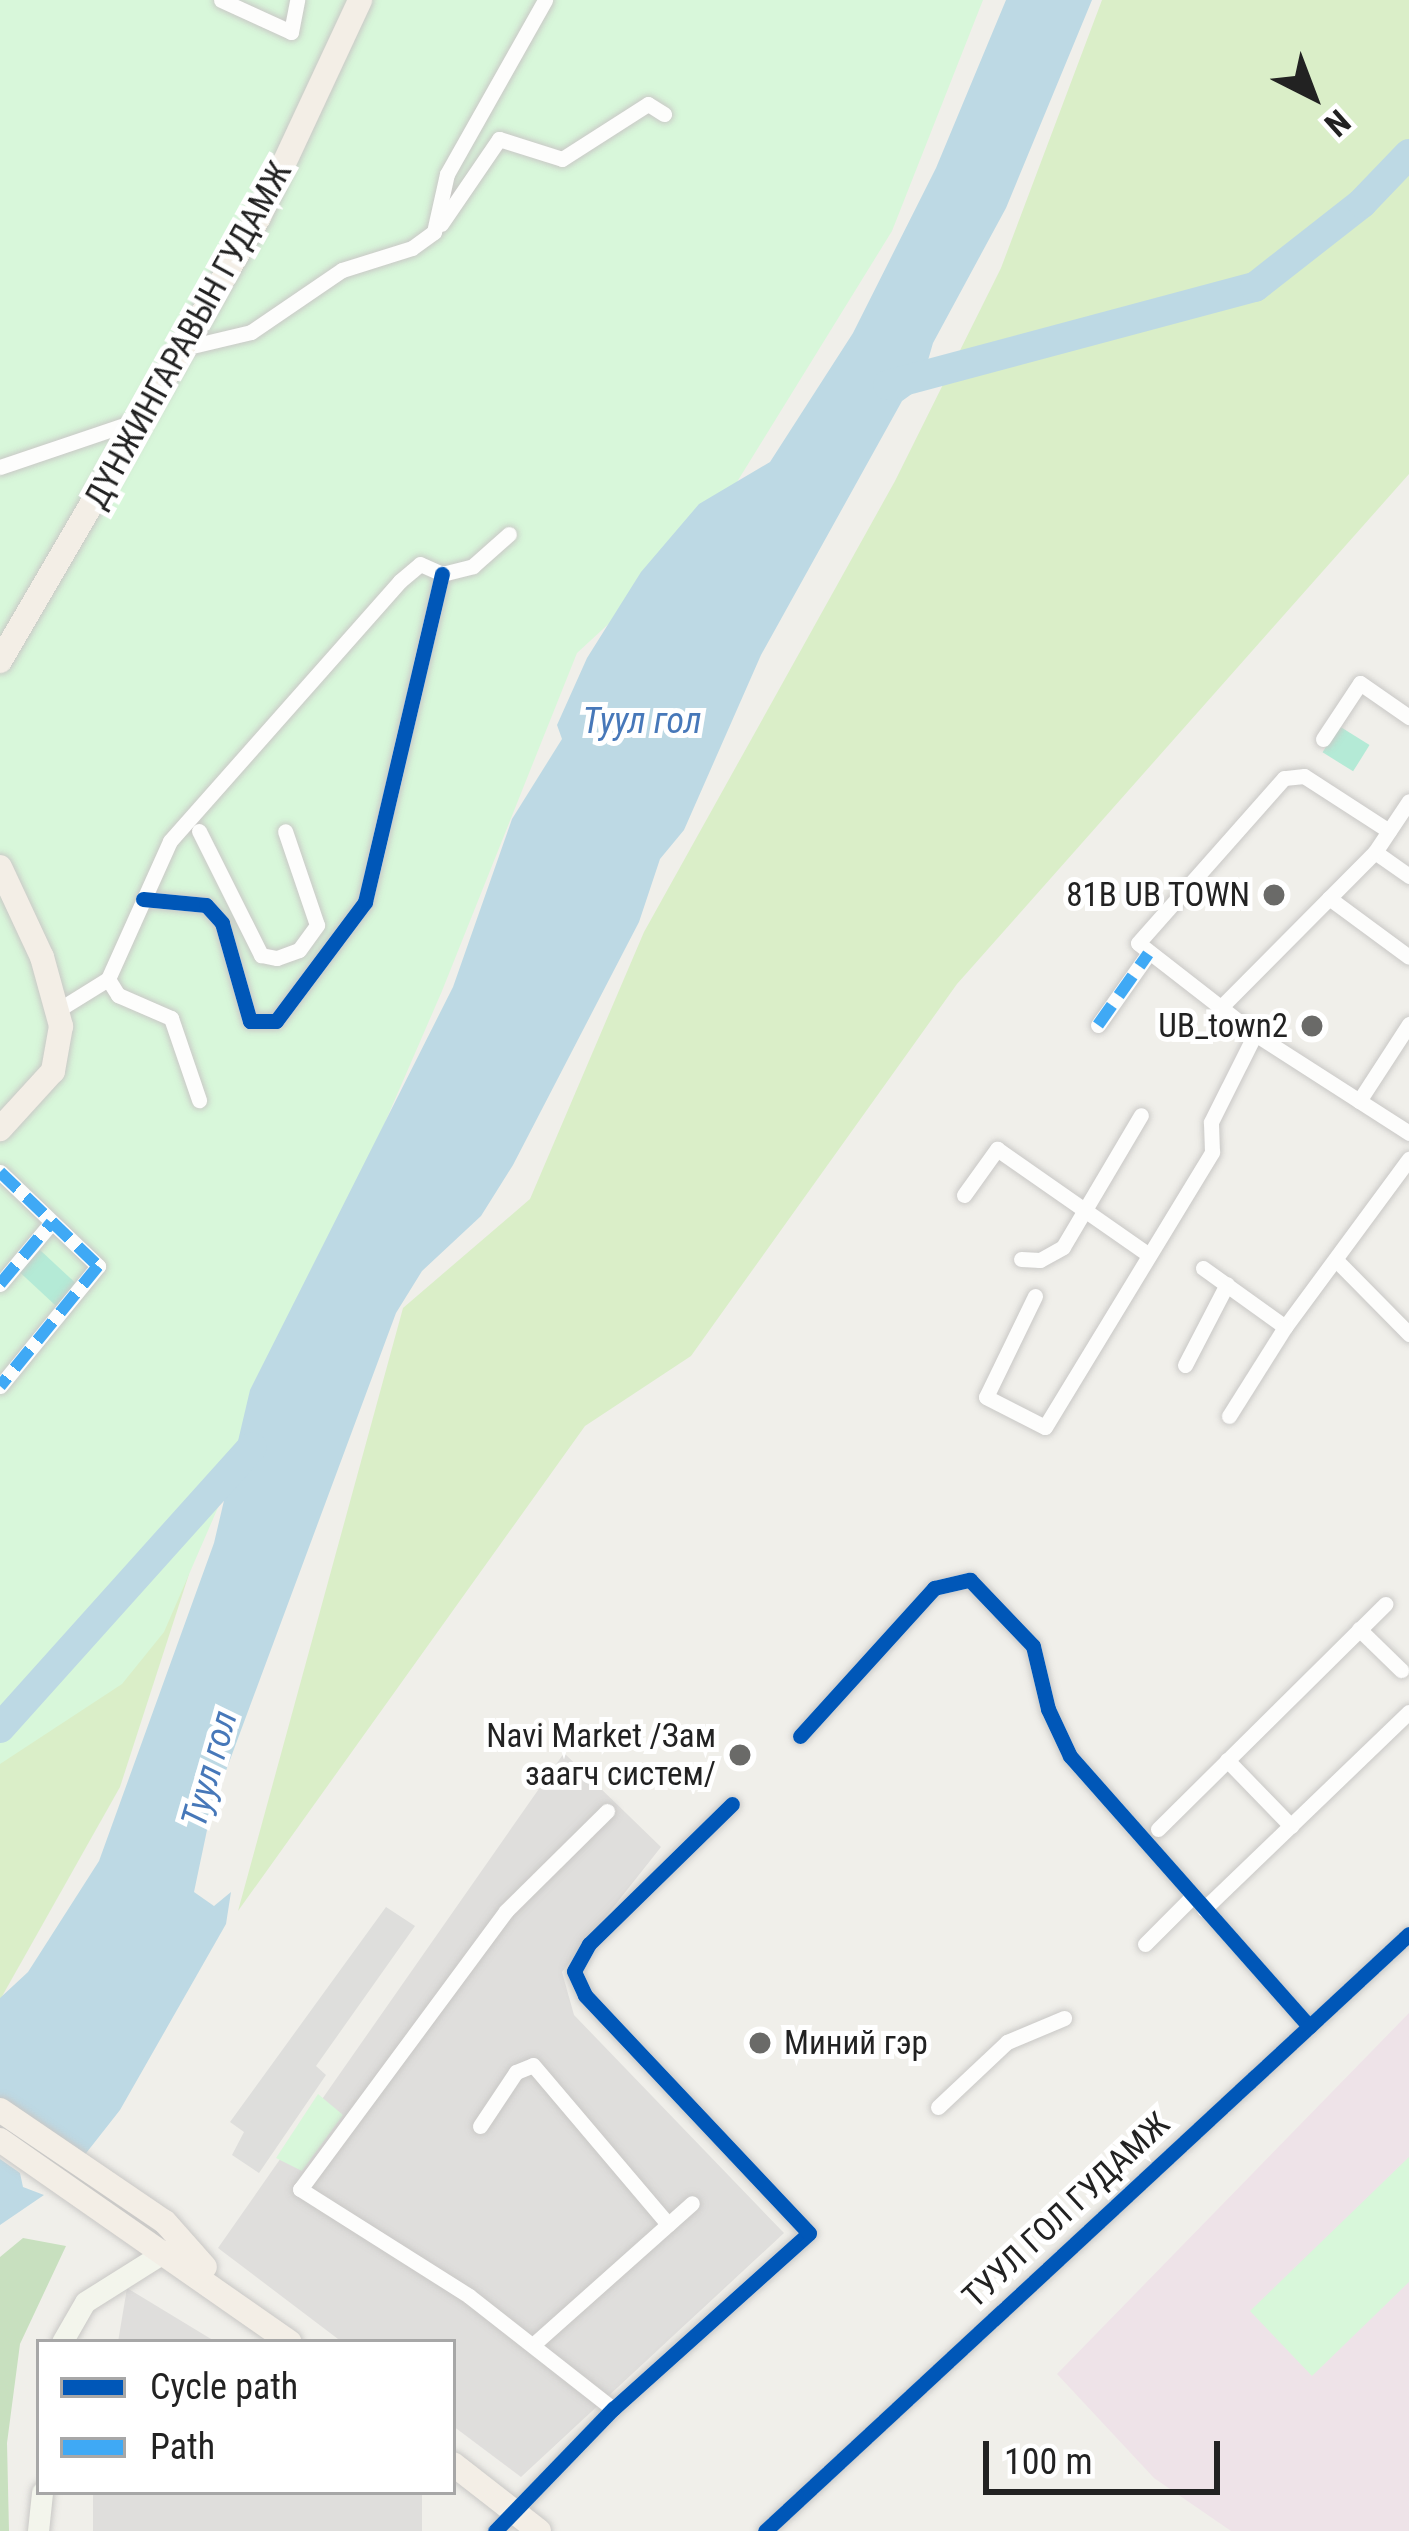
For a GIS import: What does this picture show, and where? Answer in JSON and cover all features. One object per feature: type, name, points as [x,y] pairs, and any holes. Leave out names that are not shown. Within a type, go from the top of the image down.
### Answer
[{"type":"main road","name":"ДҮНЖИНГАРАВЫН ГУДАМЖ","points":[[0,661],[188,347],[259,217],[360,0]]},
{"type":"main road","points":[[0,867],[58,1010],[53,1071],[0,1129]]},
{"type":"main road","points":[[0,2110],[119,2206],[166,2252],[286,2339]]},
{"type":"main road","points":[[0,2140],[119,2206],[165,2222],[230,2296]]},
{"type":"main road","points":[[456,2466],[539,2531]]},
{"type":"street","points":[[221,0],[291,32],[297,0]]},
{"type":"street","points":[[434,232],[442,184],[544,0]]},
{"type":"street","points":[[188,347],[251,332],[342,270],[412,248],[434,232],[499,139],[562,159],[648,104],[664,114]]},
{"type":"street","points":[[0,467],[145,418]]},
{"type":"street","points":[[58,1010],[107,980],[170,841],[371,612],[416,565],[442,574],[473,566],[509,534]]},
{"type":"street","points":[[143,899],[206,905],[222,923],[250,1021],[276,1021],[364,902],[442,574]]},
{"type":"street","points":[[1323,739],[1360,683],[1409,717]]},
{"type":"street","points":[[1389,831],[1304,776],[1283,778],[1138,943],[1255,1034],[1409,1133]]},
{"type":"street","points":[[1222,1006],[1375,852],[1409,801]]},
{"type":"street","points":[[199,831],[261,955],[277,958],[299,950],[317,925],[285,831]]},
{"type":"street","points":[[1375,852],[1409,876]]},
{"type":"street","points":[[1329,898],[1409,957]]},
{"type":"street","points":[[1098,1024],[1148,955]]},
{"type":"street","points":[[107,980],[118,995],[171,1018],[199,1100]]},
{"type":"street","points":[[1359,1101],[1409,1024]]},
{"type":"street","points":[[1035,1296],[986,1397],[1045,1427],[1056,1420],[1146,1253],[1212,1152],[1211,1122],[1255,1034]]},
{"type":"street","points":[[1021,1259],[1052,1256],[1142,1115]]},
{"type":"street","points":[[964,1195],[998,1149],[1146,1253]]},
{"type":"street","points":[[1229,1416],[1285,1327],[1409,1159]]},
{"type":"street","points":[[0,1172],[98,1266],[0,1386]]},
{"type":"street","points":[[0,1284],[51,1223]]},
{"type":"street","points":[[1337,1261],[1409,1334]]},
{"type":"street","points":[[1203,1268],[1285,1327]]},
{"type":"street","points":[[1185,1365],[1227,1284]]},
{"type":"street","points":[[800,1736],[934,1588],[970,1580],[1033,1646],[1070,1756],[1309,2026]]},
{"type":"street","points":[[1158,1829],[1384,1604]]},
{"type":"street","points":[[1359,1629],[1401,1670]]},
{"type":"street","points":[[1204,1909],[1409,1712]]},
{"type":"street","points":[[1227,1760],[1291,1826]]},
{"type":"street","points":[[495,2531],[613,2409],[809,2233],[585,1994],[574,1971],[589,1944],[732,1804]]},
{"type":"street","points":[[608,1811],[506,1911],[300,2189],[535,2343],[613,2409]]},
{"type":"street","points":[[1145,1944],[1192,1896]]},
{"type":"street","name":"ТУУЛ ГОЛ ГУДАМЖ","points":[[765,2531],[1409,1934]]},
{"type":"street","points":[[938,2107],[1007,2042],[1064,2018]]},
{"type":"street","points":[[480,2126],[516,2072],[532,2065],[668,2224]]},
{"type":"street","points":[[535,2343],[692,2203]]},
{"type":"street","points":[[64,2339],[85,2302],[166,2252]]},
{"type":"street","points":[[38,2531],[41,2495]]},
{"type":"shaded area","points":[[564,1753],[661,1847],[562,1972],[574,2015],[784,2233],[521,2477],[456,2428],[456,2339],[338,2339],[218,2248]]},
{"type":"shaded area","points":[[386,1907],[415,1926],[316,2066],[326,2075],[259,2173],[232,2155],[244,2132],[230,2122]]},
{"type":"shaded area","points":[[1409,2013],[1409,2531],[1231,2531],[1154,2478],[1057,2374]]},
{"type":"shaded area","points":[[127,2288],[211,2339],[118,2339]]},
{"type":"shaded area","points":[[93,2495],[422,2495],[422,2531],[93,2531]]},
{"type":"green space","points":[[0,0],[983,0],[892,231],[703,537],[577,653],[442,991],[164,1632],[122,1684],[0,1764]]},
{"type":"green space","points":[[1102,0],[1409,0],[1409,474],[957,984],[691,1356],[585,1426],[238,1911],[403,1308],[530,1199],[644,932],[895,481],[1001,268]]},
{"type":"green space","points":[[1339,726],[1370,745],[1353,771],[1323,752]]},
{"type":"green space","points":[[40,1250],[77,1284],[56,1306],[20,1272]]},
{"type":"green space","points":[[179,1493],[189,1574],[120,1787],[0,2000],[0,1629]]},
{"type":"green space","points":[[318,2094],[343,2115],[302,2171],[276,2158]]},
{"type":"green space","points":[[1409,2157],[1409,2282],[1312,2376],[1250,2311]]},
{"type":"green space","points":[[23,2238],[66,2246],[20,2344],[7,2443],[9,2531],[0,2531],[0,2257]]},
{"type":"water","name":"Туул гол","points":[[1006,0],[1092,0],[1006,208],[933,343],[920,388],[902,401],[761,655],[684,830],[660,859],[639,922],[513,1165],[481,1216],[422,1271],[396,1313],[211,1811],[194,1892],[214,1906],[231,1892],[226,1924],[120,2110],[76,2166],[0,2114],[0,1998],[28,1972],[99,1861],[214,1543],[250,1390],[453,987],[512,819],[562,739],[557,725],[587,658],[641,572],[699,504],[770,462],[853,333],[936,168]]},
{"type":"water","points":[[0,2159],[20,2173],[23,2187],[44,2195],[0,2225]]},
{"type":"waterway","name":"Туул гол","points":[[888,385],[1255,287],[1362,203],[1409,154]]},
{"type":"waterway","name":"Туул гол","points":[[0,1728],[252,1447]]},
{"type":"marked path","points":[[1098,1025],[1148,954]]},
{"type":"marked path","points":[[0,1172],[98,1266],[0,1386]]},
{"type":"marked path","points":[[0,1284],[51,1223]]},
{"type":"cycle path","points":[[143,899],[206,905],[222,923],[250,1021],[276,1021],[365,902],[442,574]]},
{"type":"cycle path","points":[[800,1736],[934,1588],[970,1580],[1033,1646],[1048,1709],[1070,1756],[1309,2026]]},
{"type":"cycle path","points":[[495,2531],[613,2409],[809,2233],[585,1995],[574,1971],[589,1944],[732,1804]]},
{"type":"cycle path","points":[[765,2531],[1409,1934]]},
{"type":"place","name":"81В UB TOWN","points":[[1274,895]]},
{"type":"place","name":"UB_town2","points":[[1312,1026]]},
{"type":"place","name":"Navi Market /Зам заагч систем/","points":[[740,1755]]},
{"type":"place","name":"Миний гэр","points":[[760,2043]]}]
